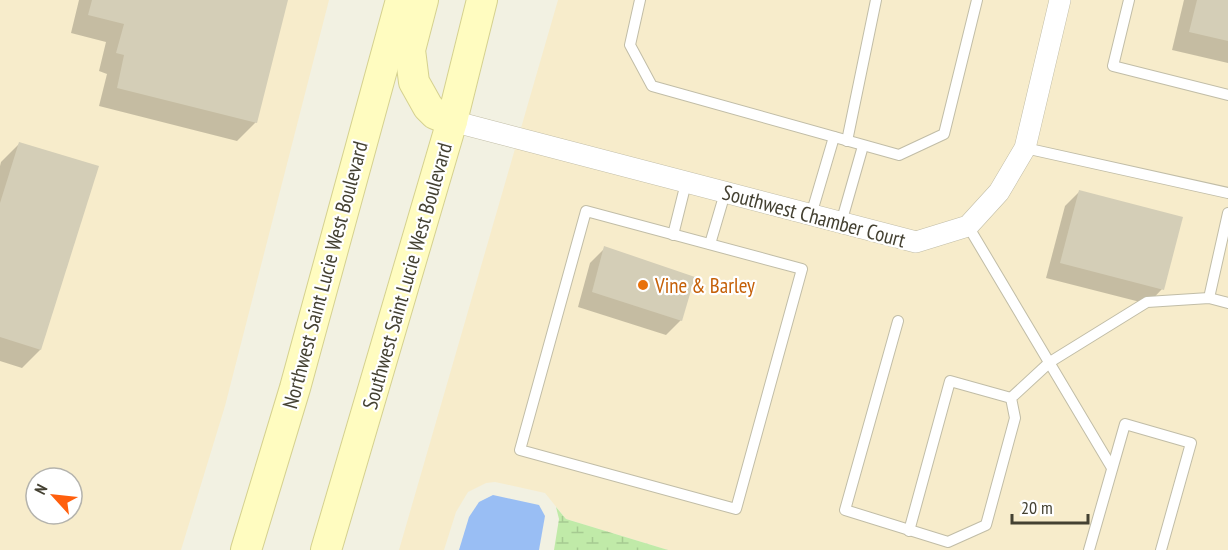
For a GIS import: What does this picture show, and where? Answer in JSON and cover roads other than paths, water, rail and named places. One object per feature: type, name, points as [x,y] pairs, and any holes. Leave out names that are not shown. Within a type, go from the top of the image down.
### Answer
[{"type":"main road","name":"Northwest Saint Lucie West Boulevard","points":[[246,550],[308,340],[401,0]]},
{"type":"main road","points":[[423,0],[410,50],[414,82],[428,107],[435,114],[452,121]]},
{"type":"main road","name":"Southwest Saint Lucie West Boulevard","points":[[326,550],[452,121],[482,0]]},
{"type":"main road","points":[[225,550],[270,407],[308,340]]},
{"type":"street","points":[[968,226],[999,192],[1025,148],[1060,0]]},
{"type":"street","name":"Southwest Chamber Court","points":[[452,121],[916,242],[968,226]]},
{"type":"lane","points":[[640,0],[630,45],[652,86],[899,155],[944,134],[978,0]]},
{"type":"lane","points":[[847,141],[876,0]]},
{"type":"lane","points":[[1129,0],[1113,66],[1228,95]]},
{"type":"lane","points":[[811,215],[834,137]]},
{"type":"lane","points":[[841,224],[863,146]]},
{"type":"lane","points":[[1025,148],[1228,193]]},
{"type":"lane","points":[[673,235],[686,183]]},
{"type":"lane","points":[[710,244],[725,193]]},
{"type":"lane","points":[[586,211],[673,235],[802,269],[736,509],[520,450],[586,211]]},
{"type":"lane","points":[[1209,298],[1228,213]]},
{"type":"lane","points":[[968,226],[1113,468]]},
{"type":"lane","points":[[1011,398],[1050,362],[1147,302],[1209,298],[1228,303]]},
{"type":"lane","points":[[898,321],[845,510],[948,542],[986,525],[1015,418],[1011,398]]},
{"type":"lane","points":[[909,531],[950,381],[1011,398]]},
{"type":"lane","points":[[1089,550],[1125,424],[1191,443],[1161,550]]},
{"type":"water","points":[[493,495],[539,505],[545,516],[539,550],[459,550],[469,517],[479,502]]},
{"type":"place","name":"Vine & Barley","points":[[643,285]]}]
